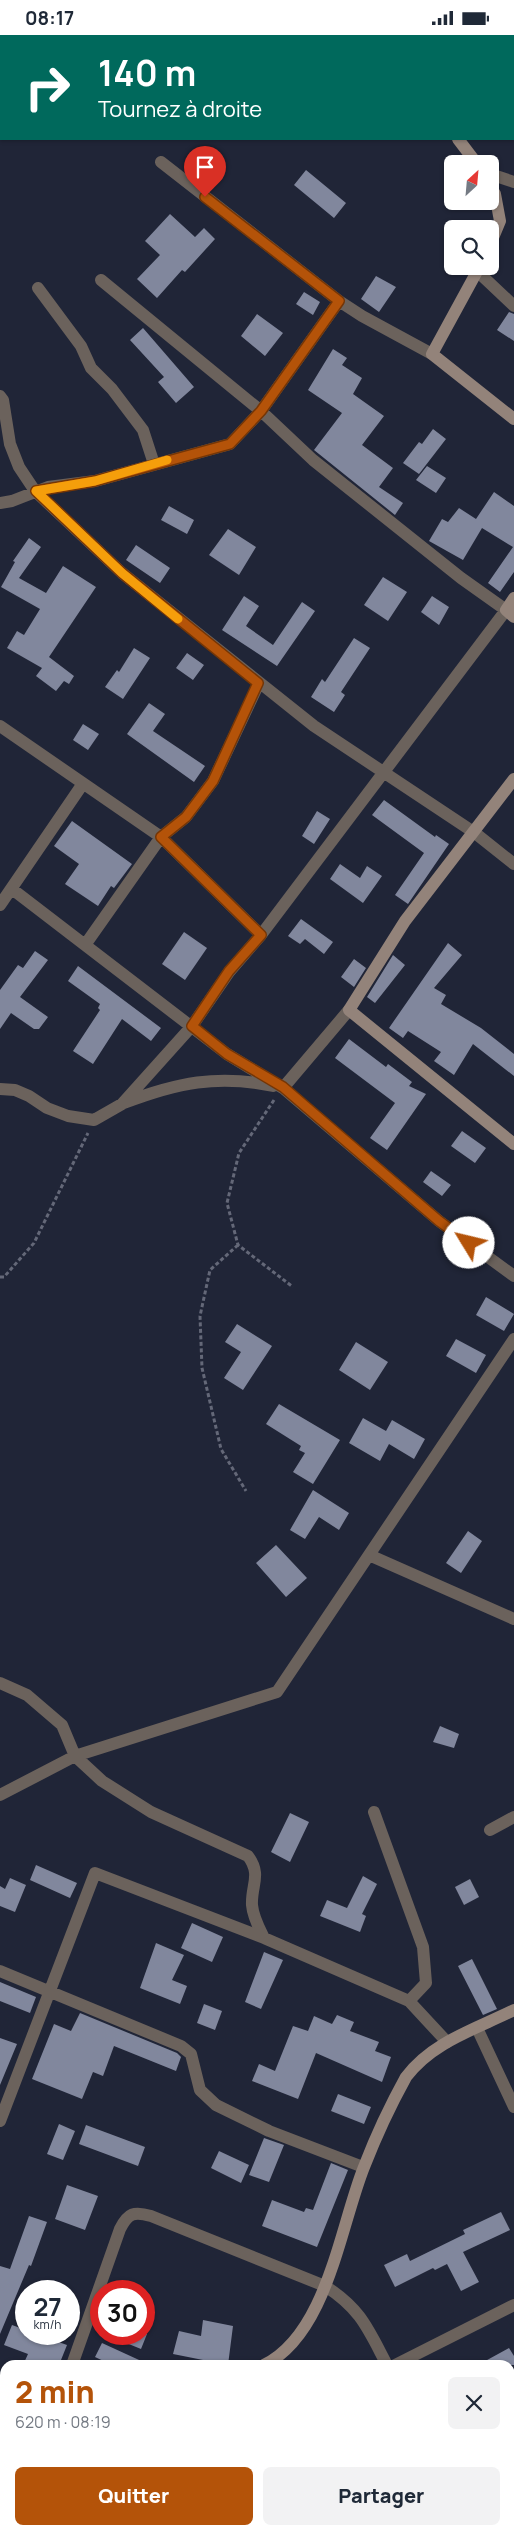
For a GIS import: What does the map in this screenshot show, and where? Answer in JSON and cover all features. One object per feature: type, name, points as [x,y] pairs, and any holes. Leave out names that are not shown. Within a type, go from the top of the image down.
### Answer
[{"type":"street","points":[[459,140],[470,155]]},
{"type":"street","points":[[161,162],[339,301],[362,316],[432,354],[514,419]]},
{"type":"street","points":[[499,176],[514,182]]},
{"type":"street","points":[[498,210],[499,223]]},
{"type":"street","points":[[432,354],[476,275]]},
{"type":"street","points":[[485,275],[514,306]]},
{"type":"street","points":[[101,280],[261,411],[321,466],[461,578],[510,613]]},
{"type":"street","points":[[38,288],[81,346],[91,368],[112,389],[143,430],[154,464]]},
{"type":"street","points":[[0,503],[12,501],[36,491],[95,481],[230,444],[261,411],[339,301]]},
{"type":"street","points":[[0,396],[3,400],[10,445],[19,467],[36,491],[122,573],[314,726],[475,833],[514,864]]},
{"type":"street","points":[[122,1104],[192,1026],[229,971],[261,935],[383,771],[510,613],[514,598]]},
{"type":"street","points":[[85,945],[161,837],[186,817],[213,781],[258,683]]},
{"type":"street","points":[[0,726],[82,785],[161,837],[261,935]]},
{"type":"street","points":[[283,1087],[349,1011],[405,921],[475,833],[514,779]]},
{"type":"street","points":[[0,905],[82,785]]},
{"type":"street","points":[[12,889],[227,1054],[283,1087],[439,1221],[514,1276]]},
{"type":"street","points":[[349,1011],[514,1143]]},
{"type":"street","points":[[0,1089],[15,1090],[29,1095],[47,1108],[68,1116],[94,1120],[122,1104],[161,1089],[206,1080],[244,1080],[283,1087]]},
{"type":"street","points":[[0,1795],[75,1756],[277,1692],[514,1339]]},
{"type":"street","points":[[369,1555],[514,1619]]},
{"type":"street","points":[[0,1683],[27,1695],[62,1725],[75,1756],[102,1781],[151,1812],[248,1856],[255,1865],[256,1883],[252,1904],[255,1920],[264,1938]]},
{"type":"street","points":[[374,1811],[423,1947],[426,1983],[409,2001]]},
{"type":"street","points":[[490,1830],[514,1817]]},
{"type":"street","points":[[0,2121],[95,1873],[264,1938],[409,2001],[447,2042]]},
{"type":"street","points":[[0,1971],[181,2046],[191,2054],[200,2090],[216,2105],[269,2131],[363,2167]]},
{"type":"street","points":[[273,2360],[295,2340],[325,2286],[363,2167],[406,2077],[415,2065],[447,2042],[514,2010]]},
{"type":"street","points":[[477,2028],[514,2107]]},
{"type":"street","points":[[74,2360],[120,2229],[132,2213],[151,2216],[325,2286],[345,2299],[360,2315],[384,2360]]},
{"type":"street","points":[[405,2360],[514,2305]]},
{"type":"path","points":[[283,1087],[239,1153],[227,1203],[238,1245],[293,1287]]},
{"type":"path","points":[[0,1277],[4,1277],[34,1243],[94,1120]]},
{"type":"path","points":[[238,1245],[210,1269],[200,1316],[202,1368],[221,1449],[246,1491]]},
{"type":"building","points":[[306,170],[346,203],[334,218],[294,185]]},
{"type":"building","points":[[170,214],[195,237],[204,228],[215,239],[185,272],[182,270],[157,298],[137,279],[160,255],[145,241]]},
{"type":"building","points":[[376,276],[396,287],[379,312],[361,299]]},
{"type":"building","points":[[304,292],[320,302],[313,315],[296,304]]},
{"type":"building","points":[[509,312],[514,314],[514,341],[497,330]]},
{"type":"building","points":[[257,314],[283,333],[265,356],[241,336]]},
{"type":"building","points":[[143,328],[194,387],[176,403],[158,382],[164,377],[130,340]]},
{"type":"building","points":[[333,349],[347,358],[342,365],[362,378],[353,394],[384,416],[362,445],[393,468],[379,487],[403,503],[395,515],[314,450],[342,413],[308,390]]},
{"type":"building","points":[[433,429],[446,439],[419,474],[403,463],[419,442],[422,444]]},
{"type":"building","points":[[427,466],[446,478],[436,493],[416,480]]},
{"type":"building","points":[[494,492],[514,506],[514,572],[500,592],[488,583],[513,547],[482,528],[463,560],[429,541],[442,519],[448,522],[459,508],[476,519]]},
{"type":"building","points":[[169,506],[194,520],[187,534],[161,520]]},
{"type":"building","points":[[228,529],[256,547],[239,575],[209,555]]},
{"type":"building","points":[[29,538],[41,547],[19,578],[46,593],[63,566],[96,587],[49,657],[74,676],[69,684],[64,681],[56,691],[36,676],[42,668],[7,648],[17,631],[24,635],[40,609],[1,587],[15,562],[13,561]]},
{"type":"building","points":[[136,545],[170,568],[160,583],[126,560]]},
{"type":"building","points":[[383,577],[407,592],[388,621],[364,605]]},
{"type":"building","points":[[244,596],[259,606],[246,626],[273,645],[302,602],[315,611],[277,666],[222,630]]},
{"type":"building","points":[[432,596],[449,607],[439,625],[421,612]]},
{"type":"building","points":[[354,638],[370,648],[341,692],[345,695],[334,712],[311,697],[322,679],[325,682]]},
{"type":"building","points":[[134,648],[150,658],[123,699],[105,687],[117,670],[119,672]]},
{"type":"building","points":[[187,653],[204,665],[193,680],[176,668]]},
{"type":"building","points":[[149,703],[165,714],[153,731],[205,766],[194,782],[127,734]]},
{"type":"building","points":[[83,724],[99,734],[88,750],[73,740]]},
{"type":"building","points":[[384,800],[435,837],[436,835],[449,844],[408,904],[395,895],[424,853],[372,815]]},
{"type":"building","points":[[317,811],[330,819],[314,844],[302,836]]},
{"type":"building","points":[[72,821],[132,864],[114,888],[111,886],[98,906],[65,884],[79,864],[54,846]]},
{"type":"building","points":[[340,864],[360,878],[367,866],[382,876],[363,903],[330,879]]},
{"type":"building","points":[[301,919],[333,942],[324,954],[305,939],[300,944],[288,936]]},
{"type":"building","points":[[184,932],[207,948],[185,980],[162,964]]},
{"type":"building","points":[[448,943],[462,955],[434,988],[446,995],[441,1004],[481,1028],[514,1054],[514,1076],[473,1044],[454,1075],[434,1061],[441,1052],[408,1031],[403,1038],[389,1028]]},
{"type":"building","points":[[35,951],[48,960],[20,997],[48,1017],[39,1029],[34,1029],[11,1013],[0,1029],[0,990],[18,965],[23,968]]},
{"type":"building","points":[[393,955],[405,965],[375,1003],[367,997]]},
{"type":"building","points":[[354,959],[366,968],[354,987],[341,977]]},
{"type":"building","points":[[78,966],[161,1028],[151,1041],[122,1019],[93,1064],[73,1051],[100,1010],[98,1008],[100,1004],[68,981]]},
{"type":"building","points":[[349,1039],[386,1067],[388,1064],[412,1082],[409,1086],[426,1094],[387,1150],[370,1138],[395,1103],[335,1058]]},
{"type":"building","points":[[462,1131],[486,1148],[475,1163],[451,1146]]},
{"type":"building","points":[[431,1171],[451,1185],[442,1196],[423,1182]]},
{"type":"building","points":[[486,1297],[514,1314],[504,1331],[476,1315]]},
{"type":"building","points":[[237,1324],[272,1346],[243,1390],[224,1378],[241,1352],[225,1342]]},
{"type":"building","points":[[456,1339],[486,1355],[476,1373],[446,1356]]},
{"type":"building","points":[[356,1342],[388,1362],[370,1390],[339,1370]]},
{"type":"building","points":[[279,1404],[340,1440],[313,1484],[293,1472],[305,1453],[299,1450],[301,1446],[266,1424]]},
{"type":"building","points":[[363,1418],[386,1431],[392,1420],[425,1439],[414,1459],[389,1444],[380,1461],[349,1443]]},
{"type":"building","points":[[313,1490],[349,1513],[339,1530],[319,1517],[305,1539],[290,1530]]},
{"type":"building","points":[[468,1531],[482,1541],[461,1573],[446,1563]]},
{"type":"building","points":[[276,1545],[307,1578],[286,1597],[256,1563]]},
{"type":"building","points":[[440,1726],[459,1734],[454,1748],[433,1742]]},
{"type":"building","points":[[290,1813],[309,1822],[290,1862],[271,1852]]},
{"type":"building","points":[[36,1865],[77,1883],[70,1898],[30,1880]]},
{"type":"building","points":[[363,1876],[377,1884],[362,1914],[366,1916],[360,1932],[320,1916],[327,1900],[347,1908]]},
{"type":"building","points":[[10,1878],[26,1885],[15,1912],[0,1906],[0,1886],[5,1889]]},
{"type":"building","points":[[470,1879],[479,1897],[464,1905],[455,1887]]},
{"type":"building","points":[[192,1923],[223,1937],[212,1962],[181,1948]]},
{"type":"building","points":[[156,1943],[184,1955],[172,1980],[187,1986],[180,2004],[140,1988]]},
{"type":"building","points":[[264,1952],[283,1960],[261,2009],[245,2002]]},
{"type":"building","points":[[472,1959],[497,2009],[483,2015],[458,1966]]},
{"type":"building","points":[[0,1982],[36,1997],[30,2013],[0,2001]]},
{"type":"building","points":[[204,2004],[222,2011],[215,2030],[197,2023]]},
{"type":"building","points":[[80,2013],[177,2053],[181,2057],[176,2071],[114,2046],[103,2076],[93,2072],[82,2099],[32,2079],[54,2024],[71,2031]]},
{"type":"building","points":[[337,2015],[354,2022],[350,2031],[379,2042],[375,2051],[391,2057],[382,2082],[316,2053],[298,2099],[252,2081],[259,2064],[275,2071],[293,2026],[308,2031],[314,2016],[332,2024]]},
{"type":"building","points":[[0,2038],[17,2044],[0,2085]]},
{"type":"building","points":[[338,2094],[371,2107],[364,2124],[331,2111]]},
{"type":"building","points":[[59,2124],[75,2131],[63,2160],[47,2154]]},
{"type":"building","points":[[86,2125],[145,2147],[138,2166],[79,2144]]},
{"type":"building","points":[[264,2138],[284,2145],[269,2182],[249,2175]]},
{"type":"building","points":[[219,2151],[249,2165],[241,2183],[211,2168]]},
{"type":"building","points":[[331,2163],[348,2170],[317,2247],[262,2226],[272,2200],[304,2212],[306,2208],[313,2210]]},
{"type":"building","points":[[67,2185],[98,2196],[85,2230],[55,2219]]},
{"type":"building","points":[[501,2212],[510,2230],[463,2252],[479,2282],[461,2291],[447,2264],[435,2270],[433,2268],[395,2287],[384,2265],[407,2254],[410,2261],[465,2234],[463,2230]]},
{"type":"building","points":[[29,2216],[47,2222],[31,2266],[29,2265],[23,2280],[15,2280],[15,2298],[0,2334],[0,2266],[10,2269]]},
{"type":"building","points":[[203,2320],[233,2326],[229,2360],[203,2360],[173,2354],[179,2331],[201,2336]]},
{"type":"building","points":[[12,2325],[15,2326],[15,2345],[67,2345],[61,2360],[25,2360],[28,2354],[4,2345]]},
{"type":"building","points":[[101,2345],[106,2345],[139,2360],[101,2360],[95,2357]]},
{"type":"building","points":[[131,2345],[143,2345],[141,2349]]},
{"type":"building","points":[[509,2348],[514,2356],[514,2360],[487,2360]]},
{"type":"slow traffic","points":[[167,460],[95,481],[48,487],[36,491],[122,573],[178,619]]},
{"type":"route","points":[[205,197],[339,301],[261,411],[230,444],[95,481],[48,487],[36,491],[122,573],[258,683],[230,748],[213,781],[186,817],[161,837],[261,935],[229,971],[192,1026],[227,1054],[283,1087],[439,1221],[469,1243]]}]
